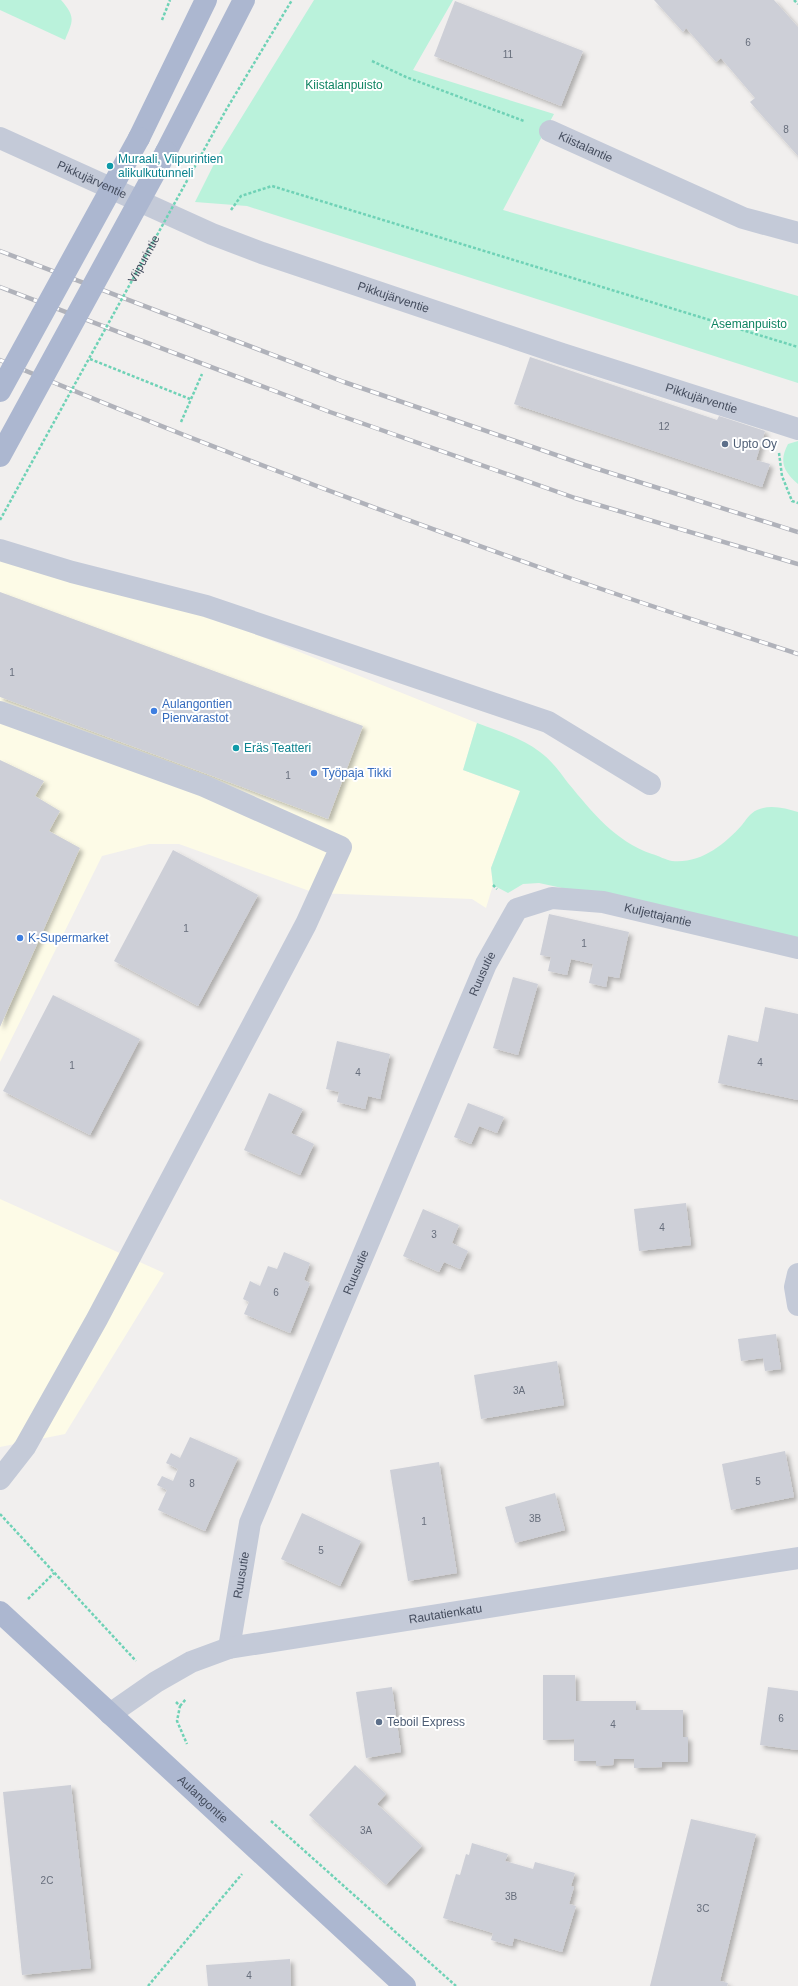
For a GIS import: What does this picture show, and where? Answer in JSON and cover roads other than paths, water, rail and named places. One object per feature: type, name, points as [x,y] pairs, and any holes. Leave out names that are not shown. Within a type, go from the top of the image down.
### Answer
[{"type":"main road","points":[[0,391],[139,138],[206,0]]},
{"type":"main road","points":[[0,456],[166,152],[244,0]]},
{"type":"main road","name":"Aulangontie","points":[[0,1612],[405,1986]]},
{"type":"street","name":"Kiistalantie","points":[[550,130],[743,218],[798,233]]},
{"type":"street","name":"Pikkujärventie","points":[[0,138],[212,234],[262,253],[525,341],[798,429]]},
{"type":"street","points":[[0,550],[72,572],[206,606],[548,722],[650,784]]},
{"type":"street","points":[[0,712],[204,786],[341,847],[306,924],[97,1319],[25,1447],[0,1480]]},
{"type":"street","name":"Kuljettajantie","points":[[517,909],[552,898],[603,902],[798,948]]},
{"type":"street","name":"Ruusutie","points":[[229,1648],[250,1523],[486,964],[517,909]]},
{"type":"street","points":[[798,1274],[796,1287],[798,1305]]},
{"type":"street","name":"Rautatienkatu","points":[[110,1714],[156,1682],[191,1662],[229,1648],[798,1558]]},
{"type":"railway","points":[[0,251],[344,382],[585,465],[798,532]]},
{"type":"railway","points":[[0,287],[330,412],[575,498],[798,564]]},
{"type":"railway","points":[[0,360],[204,443],[409,520],[609,592],[798,654]]},
{"type":"place","name":"Muraali, Viipurintien alikulkutunneli","points":[[110,166]]},
{"type":"place","name":"Upto Oy","points":[[725,444]]},
{"type":"place","name":"Aulangontien Pienvarastot","points":[[154,711]]},
{"type":"place","name":"Eräs Teatteri","points":[[236,748]]},
{"type":"place","name":"Työpaja Tikki","points":[[314,773]]},
{"type":"place","name":"K-Supermarket","points":[[20,938]]},
{"type":"place","name":"Teboil Express","points":[[379,1722]]},
{"type":"park label","name":"Kiistalanpuisto","points":[[344,85]]},
{"type":"park label","name":"Asemanpuisto","points":[[749,324]]}]
